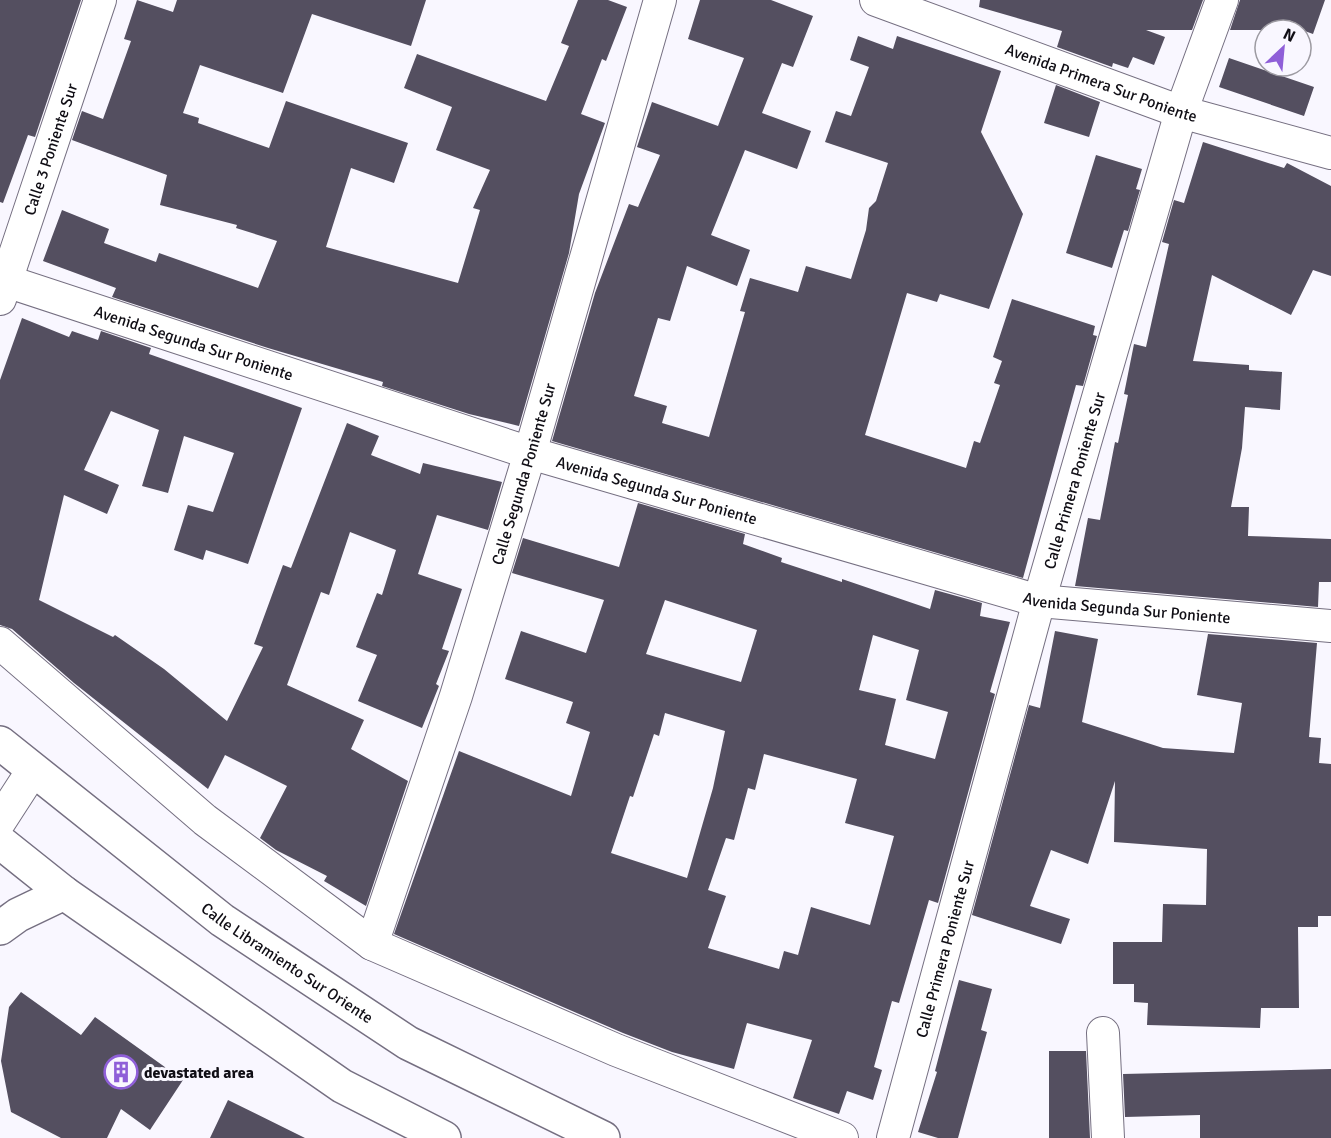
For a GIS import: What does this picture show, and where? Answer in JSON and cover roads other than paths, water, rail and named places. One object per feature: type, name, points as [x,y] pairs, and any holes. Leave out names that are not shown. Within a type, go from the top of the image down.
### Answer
[{"type":"main road","name":"Calle Libramiento Sur Oriente","points":[[0,743],[222,920],[408,1043],[603,1138]]},
{"type":"main road","points":[[0,842],[64,893],[342,1086],[444,1138]]},
{"type":"main road","points":[[0,928],[18,915],[64,893]]},
{"type":"street","name":"Calle 3 Poniente Sur","points":[[2,286],[100,0]]},
{"type":"street","name":"Calle Segunda Poniente Sur","points":[[372,944],[456,696],[530,453],[660,0]]},
{"type":"street","name":"Avenida Primera Sur Poniente","points":[[876,0],[1181,112],[1331,153]]},
{"type":"street","name":"Calle Primera Poniente Sur","points":[[893,1138],[1039,601],[1181,112],[1222,0]]},
{"type":"street","name":"Avenida Segunda Sur Poniente","points":[[2,286],[530,453],[1039,601],[1331,626]]},
{"type":"street","points":[[0,643],[205,820],[372,944],[616,1050],[842,1138]]},
{"type":"street","points":[[0,821],[33,771]]},
{"type":"street","points":[[1103,1033],[1108,1138]]},
{"type":"place","name":"devastated area","points":[[121,1072]]}]
